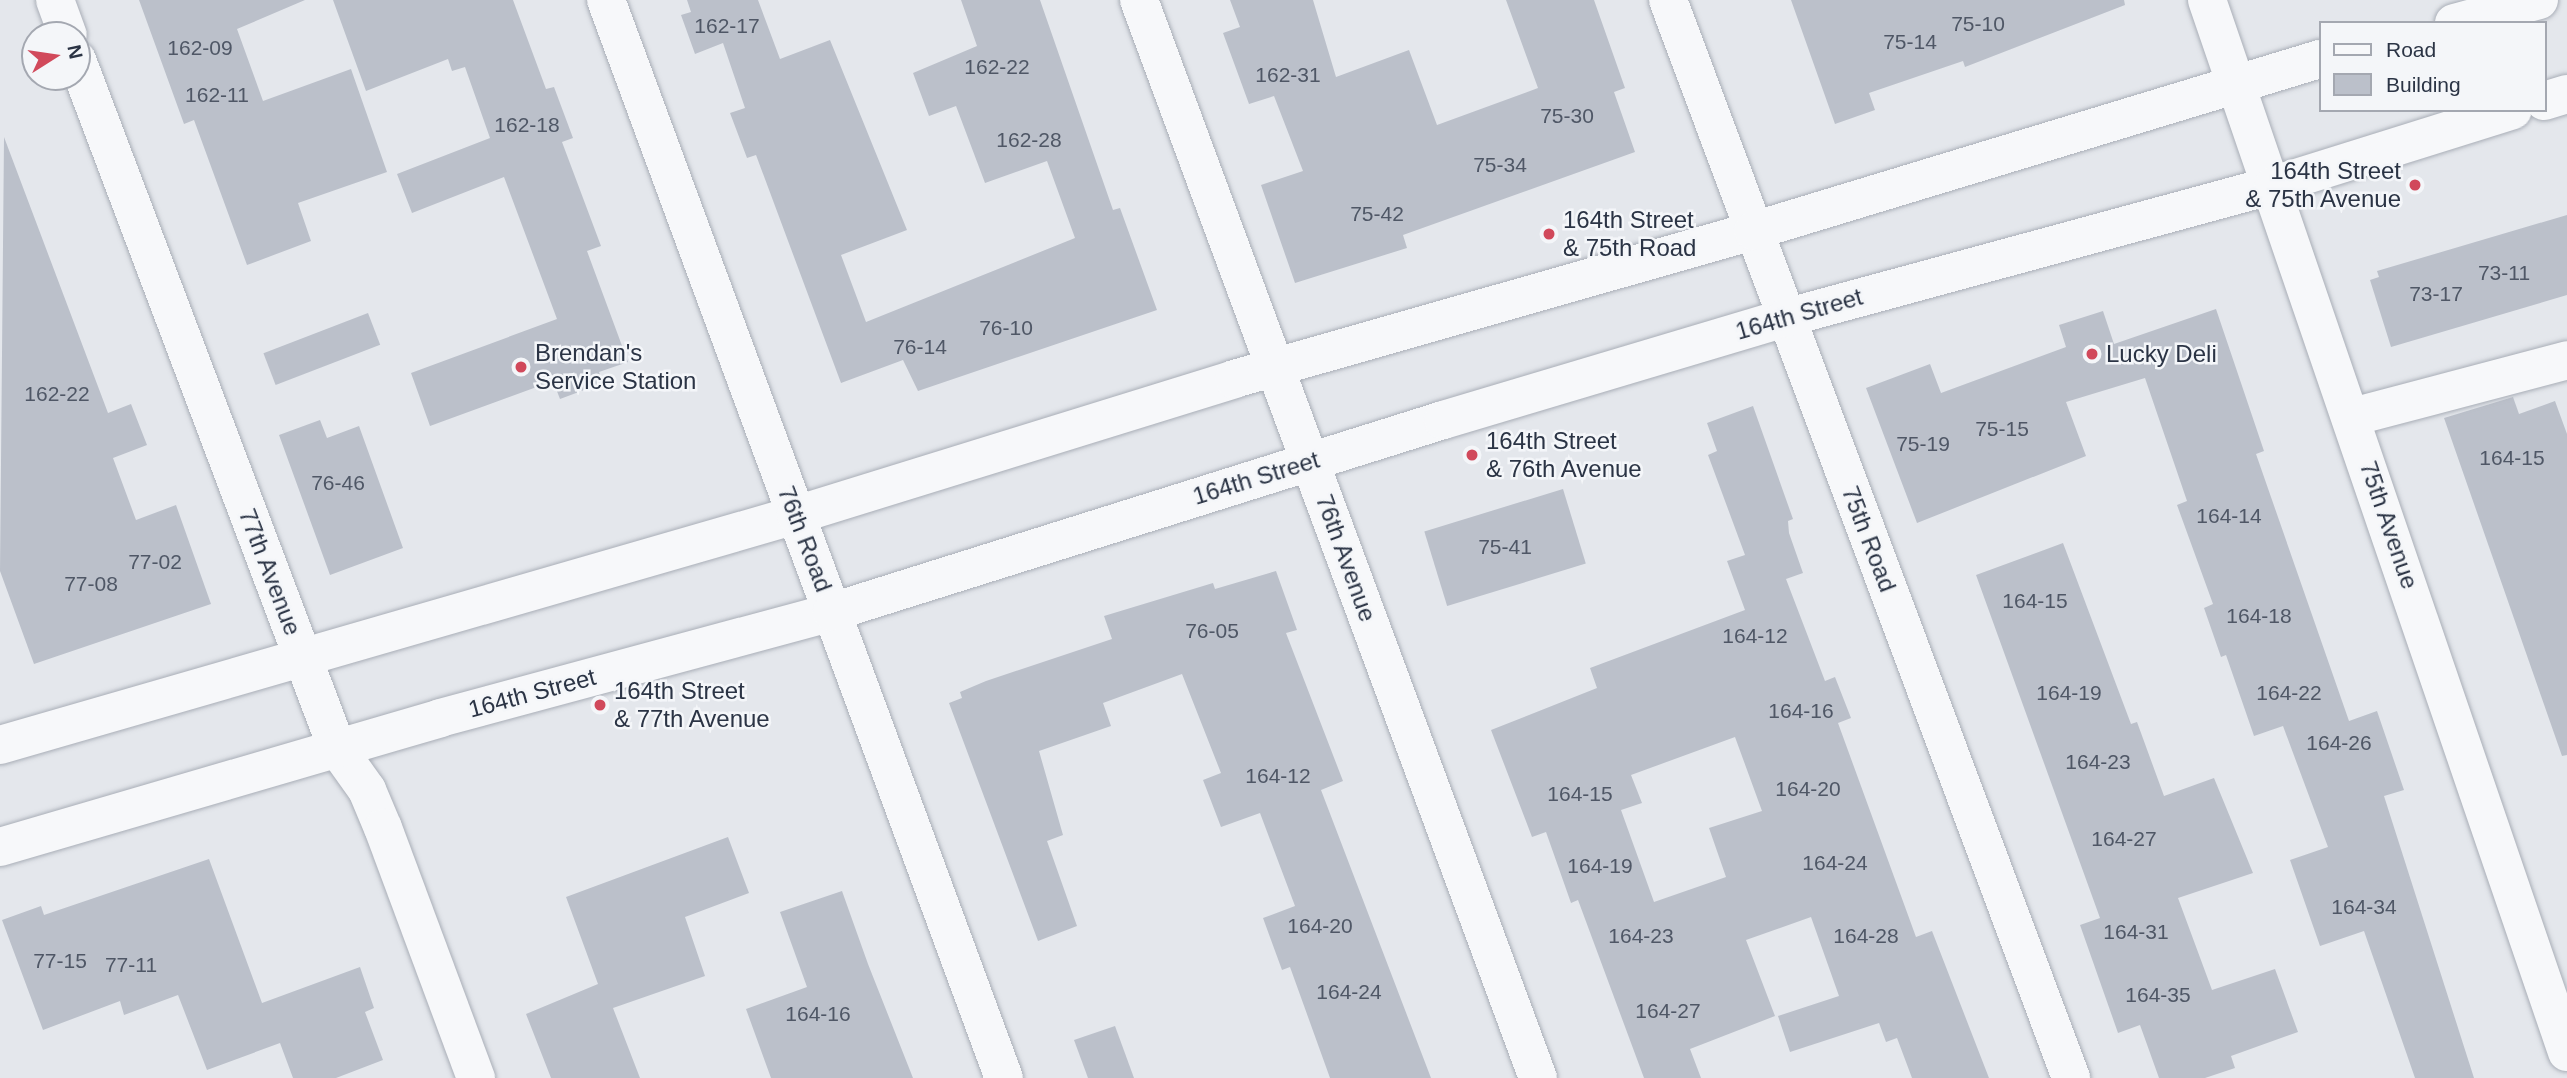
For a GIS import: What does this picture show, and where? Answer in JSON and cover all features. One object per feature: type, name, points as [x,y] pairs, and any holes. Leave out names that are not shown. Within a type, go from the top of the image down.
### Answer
[{"type":"street","points":[[55,0],[63,21]]},
{"type":"street","name":"76th Road","points":[[606,0],[1004,1078]]},
{"type":"street","name":"76th Avenue","points":[[1139,0],[1538,1078]]},
{"type":"street","name":"75th Road","points":[[1668,0],[2071,1078]]},
{"type":"street","name":"75th Avenue","points":[[2207,0],[2274,185],[2567,1052]]},
{"type":"street","points":[[2461,21],[2539,0]]},
{"type":"street","points":[[0,745],[303,660],[796,515],[1276,367],[1753,232],[2318,59]]},
{"type":"street","name":"77th Avenue","points":[[89,91],[337,748],[367,790],[476,1078]]},
{"type":"street","points":[[2546,100],[2567,94]]},
{"type":"street","name":"164th Street","points":[[0,847],[337,748],[832,612],[1310,460],[1785,318],[2274,185],[2507,112]]},
{"type":"street","points":[[2352,417],[2567,360]]},
{"type":"building","points":[[139,0],[305,0],[237,29],[263,101],[351,69],[387,172],[298,203],[311,241],[247,265],[194,120],[184,124]]},
{"type":"building","points":[[333,0],[513,0],[546,89],[554,87],[573,138],[562,142],[601,246],[587,251],[628,362],[599,372],[603,383],[560,399],[553,381],[430,426],[411,373],[557,319],[504,177],[412,213],[397,174],[490,138],[465,67],[452,71],[448,59],[366,91]]},
{"type":"building","points":[[687,0],[758,0],[780,59],[830,40],[907,230],[841,255],[866,322],[1075,238],[1047,161],[985,183],[956,106],[929,116],[913,73],[977,46],[961,0],[1040,0],[1113,210],[1120,208],[1157,310],[918,391],[903,360],[841,383],[756,155],[747,158],[730,113],[745,108],[723,43],[695,54],[681,15],[691,12]]},
{"type":"building","points":[[1230,0],[1313,0],[1336,77],[1409,50],[1437,125],[1538,88],[1506,0],[1594,0],[1625,88],[1614,92],[1635,152],[1403,235],[1407,248],[1295,283],[1261,185],[1303,171],[1274,96],[1249,104],[1223,33],[1240,27]]},
{"type":"building","points":[[1791,0],[2124,0],[2125,5],[1965,67],[1963,61],[1869,93],[1875,110],[1835,124]]},
{"type":"building","points":[[4,137],[108,413],[131,404],[147,445],[113,458],[136,520],[176,505],[211,604],[34,664],[0,571]]},
{"type":"building","points":[[2567,215],[2567,295],[2391,347],[2370,280],[2379,277],[2377,271]]},
{"type":"building","points":[[2216,309],[2264,451],[2256,454],[2349,721],[2377,711],[2404,790],[2384,796],[2474,1078],[2415,1078],[2364,931],[2320,946],[2290,860],[2328,847],[2283,726],[2254,736],[2226,655],[2221,657],[2204,608],[2213,604],[2177,505],[2187,501],[2145,378],[2066,402],[2086,456],[1917,523],[1866,388],[1930,364],[1941,393],[2066,347],[2059,325],[2103,311],[2114,344]]},
{"type":"building","points":[[368,313],[380,345],[276,385],[263,353]]},
{"type":"building","points":[[2513,397],[2519,414],[2555,401],[2567,434],[2567,755],[2562,756],[2444,418]]},
{"type":"building","points":[[1753,406],[1793,519],[1788,521],[1789,533],[1803,573],[1786,579],[1825,681],[1835,677],[1851,718],[1838,723],[1916,937],[1932,931],[1989,1078],[1912,1078],[1897,1038],[1886,1042],[1879,1023],[1790,1052],[1778,1016],[1839,996],[1811,917],[1746,940],[1775,1016],[1690,1049],[1701,1078],[1644,1078],[1578,900],[1571,903],[1546,832],[1532,837],[1491,730],[1597,688],[1590,668],[1745,610],[1727,561],[1745,555],[1708,455],[1717,451],[1707,423]],"holes":[[[1735,737],[1762,811],[1709,828],[1726,877],[1654,902],[1621,810],[1642,803],[1631,775]]]},
{"type":"building","points":[[320,420],[327,438],[359,426],[403,548],[330,575],[279,435]]},
{"type":"building","points":[[1563,489],[1586,564],[1447,606],[1424,531]]},
{"type":"building","points":[[2063,543],[2131,724],[2137,722],[2164,796],[2214,778],[2253,873],[2178,898],[2212,990],[2275,969],[2298,1032],[2231,1056],[2235,1068],[2205,1078],[2159,1078],[2140,1025],[2118,1033],[2080,925],[2100,918],[1976,575]]},
{"type":"building","points":[[1276,571],[1297,630],[1286,633],[1343,781],[1321,790],[1431,1078],[1330,1078],[1290,967],[1282,970],[1263,918],[1295,906],[1260,813],[1221,827],[1203,780],[1221,773],[1182,674],[1103,703],[1111,726],[1039,751],[1063,835],[1047,841],[1077,926],[1038,941],[949,703],[962,698],[960,692],[986,681],[1112,639],[1104,616],[1213,583],[1215,589]]},
{"type":"building","points":[[728,837],[749,893],[685,917],[705,976],[613,1008],[640,1078],[551,1078],[526,1014],[598,984],[566,897]]},
{"type":"building","points":[[209,859],[262,1003],[360,967],[374,1008],[365,1012],[383,1060],[336,1078],[293,1078],[280,1043],[207,1070],[178,995],[124,1015],[120,1001],[43,1030],[2,920],[41,906],[44,915]]},
{"type":"building","points":[[842,891],[913,1078],[771,1078],[746,1009],[807,987],[780,912]]},
{"type":"building","points":[[1115,1026],[1134,1078],[1088,1078],[1074,1040]]},
{"type":"place","name":"164th Street & 75th Avenue","points":[[2415,185]]},
{"type":"place","name":"164th Street & 75th Road","points":[[1549,234]]},
{"type":"place","name":"Lucky Deli","points":[[2092,354]]},
{"type":"place","name":"Brendan's Service Station","points":[[521,367]]},
{"type":"place","name":"164th Street & 76th Avenue","points":[[1472,455]]},
{"type":"place","name":"164th Street & 77th Avenue","points":[[600,705]]}]
